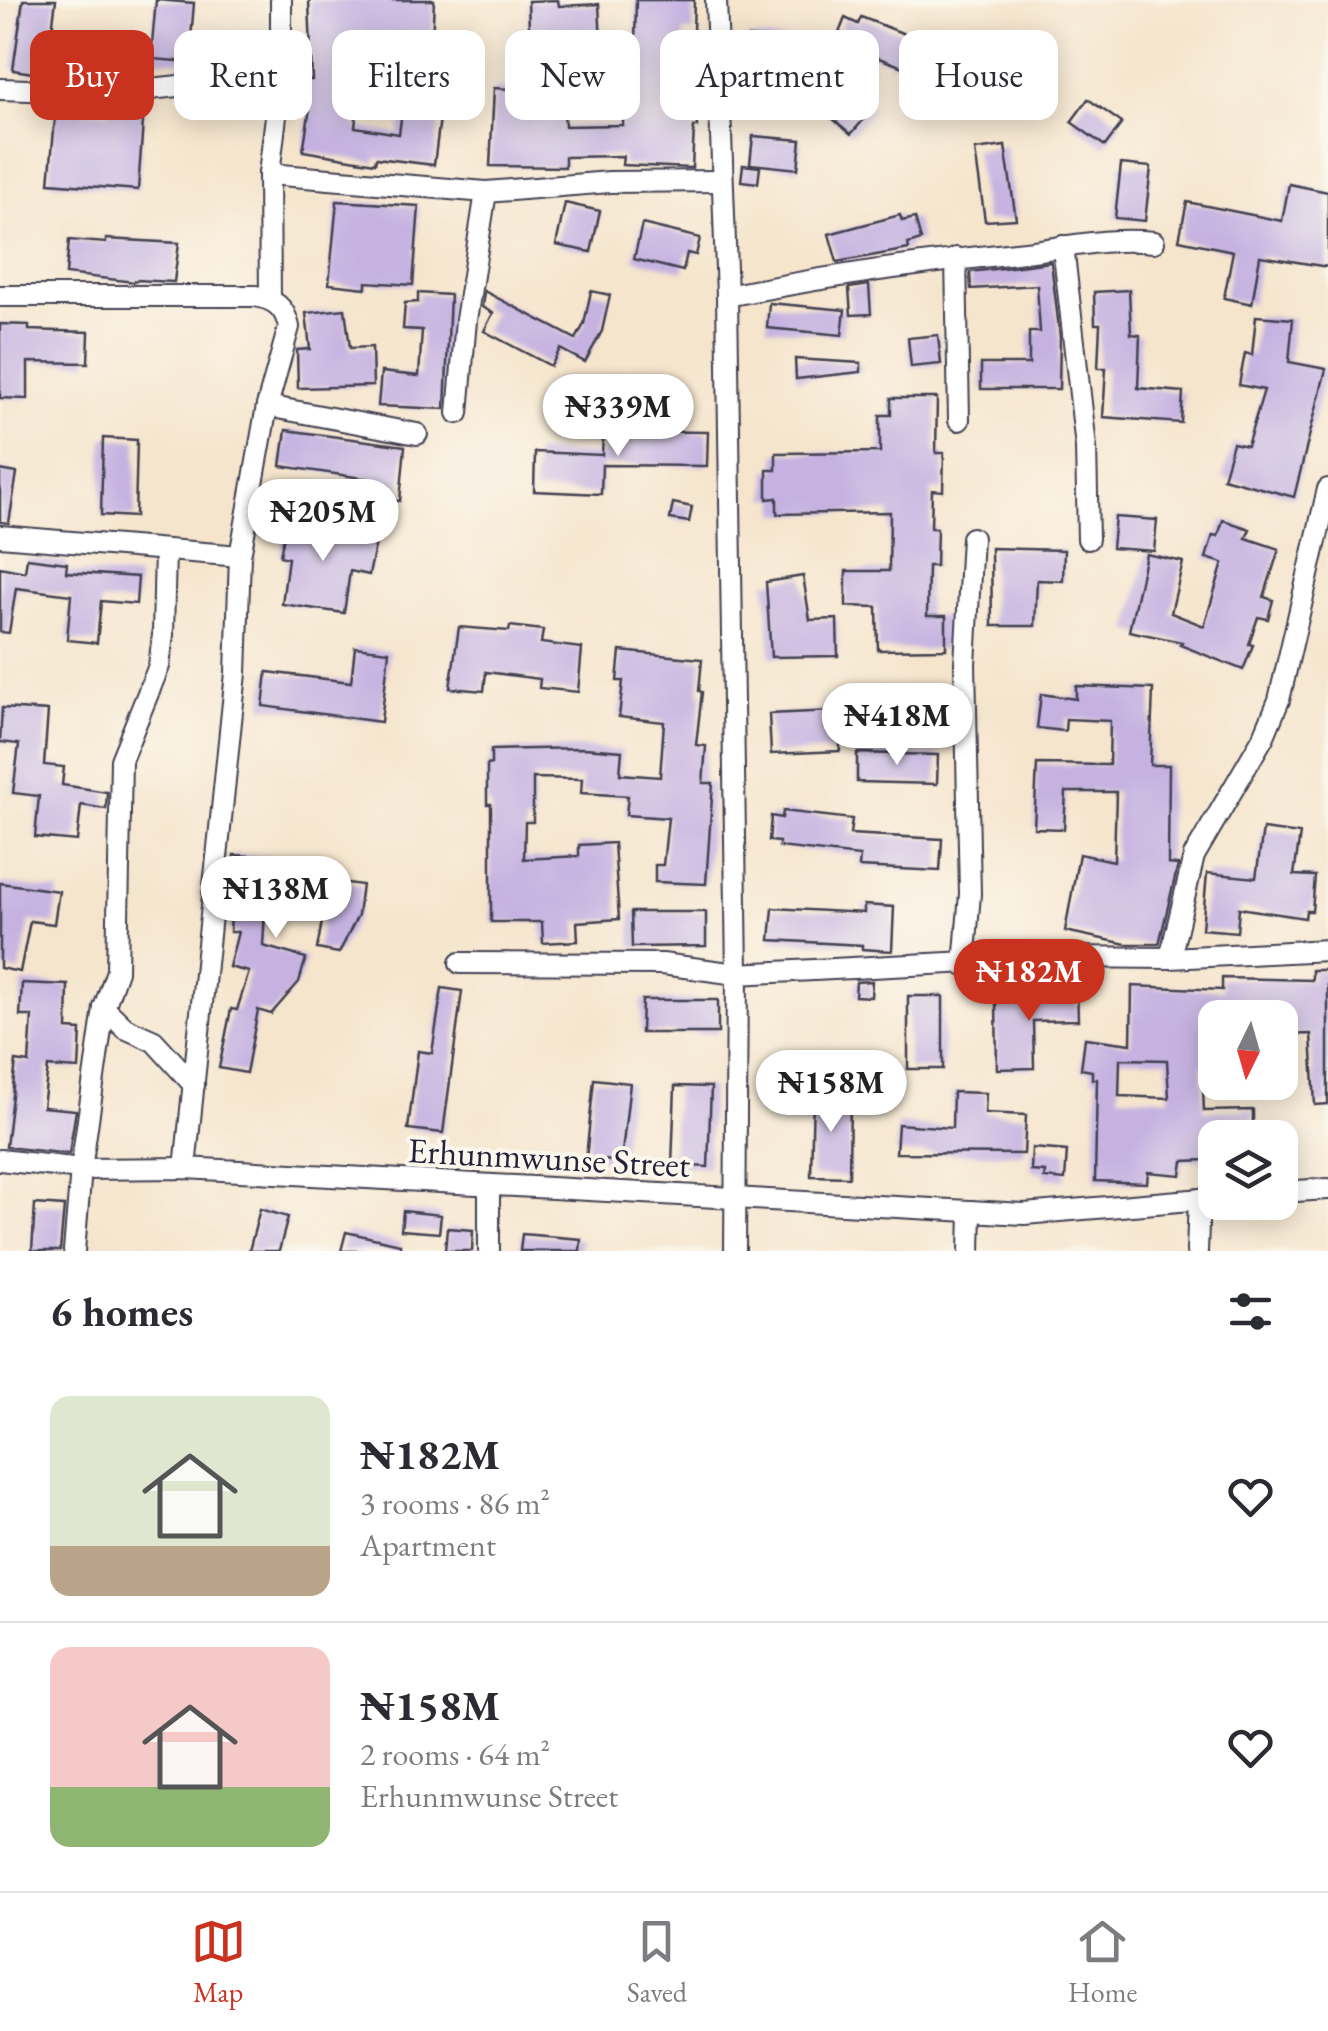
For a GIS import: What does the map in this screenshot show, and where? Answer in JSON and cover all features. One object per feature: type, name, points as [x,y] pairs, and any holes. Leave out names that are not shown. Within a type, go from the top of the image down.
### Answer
[{"type":"street","points":[[281,0],[281,30]]},
{"type":"street","points":[[716,0],[727,296],[737,974],[735,1251]]},
{"type":"street","points":[[0,89],[113,93],[174,86]]},
{"type":"street","points":[[270,298],[270,174],[276,120]]},
{"type":"street","points":[[270,174],[486,192],[610,182],[721,181]]},
{"type":"street","points":[[458,412],[466,320],[486,192]]},
{"type":"street","points":[[727,296],[956,258],[1120,238],[1154,242]]},
{"type":"street","points":[[1063,246],[1086,447],[1088,539]]},
{"type":"street","points":[[956,258],[959,420]]},
{"type":"street","points":[[0,296],[270,298],[280,306],[289,327],[268,406],[240,556],[236,673],[185,1168]]},
{"type":"street","points":[[268,406],[417,434]]},
{"type":"street","points":[[1170,958],[1194,856],[1264,736],[1279,700],[1328,489]]},
{"type":"street","points":[[0,536],[240,556]]},
{"type":"street","points":[[964,964],[970,894],[965,664],[972,538]]},
{"type":"street","points":[[74,1251],[81,1168],[104,1008],[116,971],[121,760],[159,666],[165,550]]},
{"type":"street","points":[[460,963],[662,964],[737,974],[1328,950]]},
{"type":"street","points":[[104,1008],[125,1028],[154,1041],[194,1085]]},
{"type":"street","name":"Erhunmwunse Street","points":[[0,1160],[81,1168],[185,1168],[1024,1214],[1198,1199]]},
{"type":"street","points":[[489,1185],[489,1251]]},
{"type":"street","points":[[1298,1190],[1328,1188]]},
{"type":"street","points":[[970,1251],[971,1211]]},
{"type":"street","points":[[1197,1251],[1203,1220]]},
{"type":"building","points":[[23,0],[56,0],[52,30],[30,30],[30,73],[13,70]]},
{"type":"building","points":[[156,0],[194,3],[192,30],[174,30],[174,61],[154,59]]},
{"type":"building","points":[[309,0],[434,0],[433,30],[332,30],[332,120],[356,120],[355,127],[399,134],[401,120],[440,120],[434,165],[376,158],[375,163],[303,151],[308,120],[312,120]]},
{"type":"building","points":[[558,0],[559,6],[599,4],[600,30],[529,30],[528,1]]},
{"type":"building","points":[[636,0],[694,0],[693,30],[660,30],[660,120],[697,120],[692,168],[622,165],[623,156],[565,157],[565,167],[490,166],[494,88],[505,89],[505,120],[565,120],[565,126],[623,125],[623,120],[640,120]]},
{"type":"building","points":[[861,17],[899,32],[899,66],[879,58],[879,30],[840,30],[845,18],[858,24]]},
{"type":"building","points":[[1088,99],[1122,123],[1105,146],[1071,122]]},
{"type":"building","points":[[55,120],[143,120],[138,190],[49,183]]},
{"type":"building","points":[[834,120],[863,120],[851,134]]},
{"type":"building","points":[[753,136],[801,140],[798,169],[750,164]]},
{"type":"building","points":[[1005,146],[1016,219],[985,221],[975,150]]},
{"type":"building","points":[[1121,164],[1151,167],[1145,221],[1115,218]]},
{"type":"building","points":[[743,165],[760,167],[758,183],[741,181]]},
{"type":"building","points":[[1289,184],[1328,192],[1328,267],[1260,256],[1252,304],[1224,298],[1233,251],[1179,240],[1187,202],[1282,221]]},
{"type":"building","points":[[337,201],[419,206],[413,285],[366,282],[366,288],[329,284]]},
{"type":"building","points":[[565,203],[600,211],[591,252],[556,245]]},
{"type":"building","points":[[900,215],[902,221],[915,218],[921,240],[908,244],[909,249],[837,262],[829,234]]},
{"type":"building","points":[[642,224],[700,238],[696,255],[687,253],[683,271],[634,259]]},
{"type":"building","points":[[106,239],[179,243],[174,282],[66,274],[69,240],[106,243]]},
{"type":"building","points":[[1051,262],[1060,337],[1059,389],[981,389],[981,364],[1029,364],[1029,332],[1040,332],[1037,285],[971,289],[970,272]]},
{"type":"building","points":[[869,285],[871,314],[851,315],[849,288]]},
{"type":"building","points":[[1129,290],[1131,334],[1140,335],[1138,388],[1183,392],[1181,423],[1103,417],[1106,368],[1098,368],[1100,324],[1095,324],[1094,292]]},
{"type":"building","points":[[484,291],[576,339],[584,324],[591,291],[610,295],[602,331],[585,362],[560,349],[551,366],[484,331],[493,313],[482,307]]},
{"type":"building","points":[[418,293],[450,295],[445,409],[378,406],[381,372],[419,376],[422,330],[403,329],[405,303],[418,302]]},
{"type":"building","points":[[769,303],[845,310],[842,335],[767,328]]},
{"type":"building","points":[[345,309],[350,348],[372,347],[373,386],[298,388],[297,350],[310,349],[306,313]]},
{"type":"building","points":[[1256,316],[1293,319],[1289,362],[1326,369],[1294,497],[1223,478],[1233,443],[1247,446],[1264,390],[1239,385],[1245,353],[1252,355]]},
{"type":"building","points":[[0,324],[29,325],[29,330],[89,332],[88,363],[28,362],[28,399],[0,398]]},
{"type":"building","points":[[938,335],[941,364],[911,367],[908,338]]},
{"type":"building","points":[[795,359],[861,363],[861,372],[796,379]]},
{"type":"building","points":[[891,398],[937,398],[936,453],[944,453],[943,491],[932,490],[936,566],[928,566],[927,616],[946,616],[946,649],[878,650],[877,607],[846,606],[846,571],[889,571],[890,512],[777,514],[777,498],[767,499],[767,470],[776,470],[776,453],[880,452],[880,415],[891,415]]},
{"type":"building","points":[[286,430],[405,446],[400,501],[367,498],[369,479],[281,466]]},
{"type":"building","points":[[626,431],[708,432],[707,466],[602,465],[601,494],[534,491],[535,452],[602,455],[603,435],[626,437]]},
{"type":"building","points":[[103,438],[137,440],[135,517],[101,515]]},
{"type":"building","points":[[0,470],[17,473],[9,523],[0,522]]},
{"type":"building","points":[[673,503],[692,507],[689,522],[670,519]]},
{"type":"building","points":[[1115,517],[1157,520],[1154,551],[1112,548]]},
{"type":"building","points":[[287,519],[377,537],[369,575],[350,571],[344,613],[282,604],[288,558],[280,556]]},
{"type":"building","points":[[1223,520],[1250,529],[1246,538],[1279,549],[1264,597],[1273,600],[1268,619],[1258,617],[1243,670],[1180,645],[1182,642],[1129,631],[1146,554],[1183,562],[1171,613],[1204,626],[1223,563],[1206,558],[1213,535],[1218,536]]},
{"type":"building","points":[[991,548],[1064,550],[1063,581],[1037,580],[1035,626],[992,626]]},
{"type":"building","points":[[27,558],[67,563],[66,572],[138,577],[136,604],[101,601],[97,643],[67,640],[71,595],[16,588],[9,633],[0,632],[0,567],[25,572]]},
{"type":"building","points":[[803,576],[810,620],[837,619],[838,656],[771,657],[766,582]]},
{"type":"building","points":[[510,626],[543,630],[541,643],[582,648],[578,692],[539,688],[540,679],[486,672],[484,691],[450,688],[459,627],[509,631]]},
{"type":"building","points":[[355,647],[389,651],[381,722],[263,706],[267,672],[351,682]]},
{"type":"building","points":[[620,651],[702,659],[696,745],[706,746],[703,783],[713,783],[706,884],[655,882],[655,865],[663,865],[668,818],[626,815],[628,796],[581,793],[582,779],[533,778],[533,822],[525,822],[524,859],[579,856],[579,845],[614,843],[619,919],[577,922],[578,941],[543,943],[542,922],[491,922],[491,804],[487,804],[487,765],[491,764],[491,750],[584,748],[622,751],[620,774],[660,777],[664,722],[619,717],[623,681],[617,681]]},
{"type":"building","points":[[1076,686],[1153,689],[1150,765],[1169,765],[1168,864],[1178,865],[1159,944],[1126,944],[1065,931],[1079,854],[1114,861],[1116,792],[1066,792],[1064,829],[1034,828],[1037,764],[1109,765],[1110,721],[1066,719],[1065,731],[1037,728],[1041,694],[1076,699]]},
{"type":"building","points":[[2,708],[48,711],[44,765],[64,767],[62,785],[107,792],[106,809],[81,805],[77,841],[35,837],[39,796],[13,793],[19,744],[0,742]]},
{"type":"building","points":[[833,711],[834,722],[839,722],[840,751],[771,754],[769,714]]},
{"type":"building","points":[[857,753],[938,755],[937,784],[857,782]]},
{"type":"building","points":[[783,811],[852,819],[850,834],[942,839],[940,871],[859,867],[860,856],[779,847],[779,842],[769,841],[771,816],[782,818]]},
{"type":"building","points":[[1263,829],[1300,834],[1294,875],[1315,876],[1312,911],[1306,911],[1305,918],[1239,908],[1237,932],[1202,929],[1207,873],[1256,878]]},
{"type":"building","points":[[234,855],[276,858],[276,873],[362,885],[358,915],[339,953],[317,949],[323,916],[265,910],[263,946],[306,958],[299,982],[271,1014],[258,1010],[246,1073],[219,1068],[231,1009],[237,1010],[249,972],[229,967],[238,932],[230,932]]},
{"type":"building","points":[[0,883],[59,891],[54,924],[30,921],[20,972],[0,968]]},
{"type":"building","points":[[864,905],[894,907],[892,951],[862,949],[862,945],[770,940],[773,908],[864,913]]},
{"type":"building","points":[[631,912],[706,912],[706,946],[632,947]]},
{"type":"building","points":[[1312,970],[1328,970],[1328,1104],[1315,1105],[1311,1034],[1298,1034],[1298,1000],[1198,1000],[1198,1100],[1204,1100],[1204,1111],[1253,1110],[1253,1120],[1198,1120],[1198,1160],[1183,1161],[1181,1175],[1148,1172],[1147,1183],[1095,1181],[1097,1079],[1092,1079],[1092,1071],[1081,1069],[1085,1038],[1131,1044],[1132,986],[1222,990],[1222,978],[1312,980]],"holes":[[[1120,1059],[1167,1060],[1169,1098],[1119,1096]]]},
{"type":"building","points":[[872,981],[871,997],[855,996],[856,982]]},
{"type":"building","points":[[22,983],[68,985],[67,1029],[81,1030],[79,1069],[48,1067],[43,1107],[76,1110],[69,1154],[6,1147],[16,1061],[29,1063],[32,1016],[20,1016]]},
{"type":"building","points":[[1077,986],[1078,1020],[1033,1021],[1034,1068],[997,1069],[996,999],[1054,997],[1054,987]]},
{"type":"building","points":[[442,988],[462,991],[443,1133],[408,1129],[418,1051],[432,1053]]},
{"type":"building","points":[[908,996],[943,996],[943,1069],[908,1069]]},
{"type":"building","points":[[642,1000],[718,1000],[718,1033],[641,1033]]},
{"type":"building","points":[[594,1079],[630,1083],[621,1162],[586,1158]]},
{"type":"building","points":[[675,1086],[711,1087],[708,1167],[672,1165]]},
{"type":"building","points":[[953,1092],[986,1093],[985,1113],[1026,1115],[1024,1154],[896,1153],[898,1124],[952,1128]]},
{"type":"building","points":[[813,1094],[850,1094],[849,1177],[811,1176]]},
{"type":"building","points":[[1032,1148],[1067,1151],[1065,1180],[1044,1178],[1045,1172],[1031,1171]]},
{"type":"building","points":[[35,1204],[64,1206],[60,1251],[32,1251]]},
{"type":"building","points":[[260,1209],[288,1217],[279,1251],[249,1251]]},
{"type":"building","points":[[403,1211],[441,1215],[439,1233],[401,1230]]},
{"type":"building","points":[[447,1228],[473,1230],[472,1251],[445,1251]]},
{"type":"building","points":[[346,1232],[400,1244],[400,1251],[341,1251]]},
{"type":"building","points":[[522,1234],[581,1239],[580,1251],[520,1251]]}]
